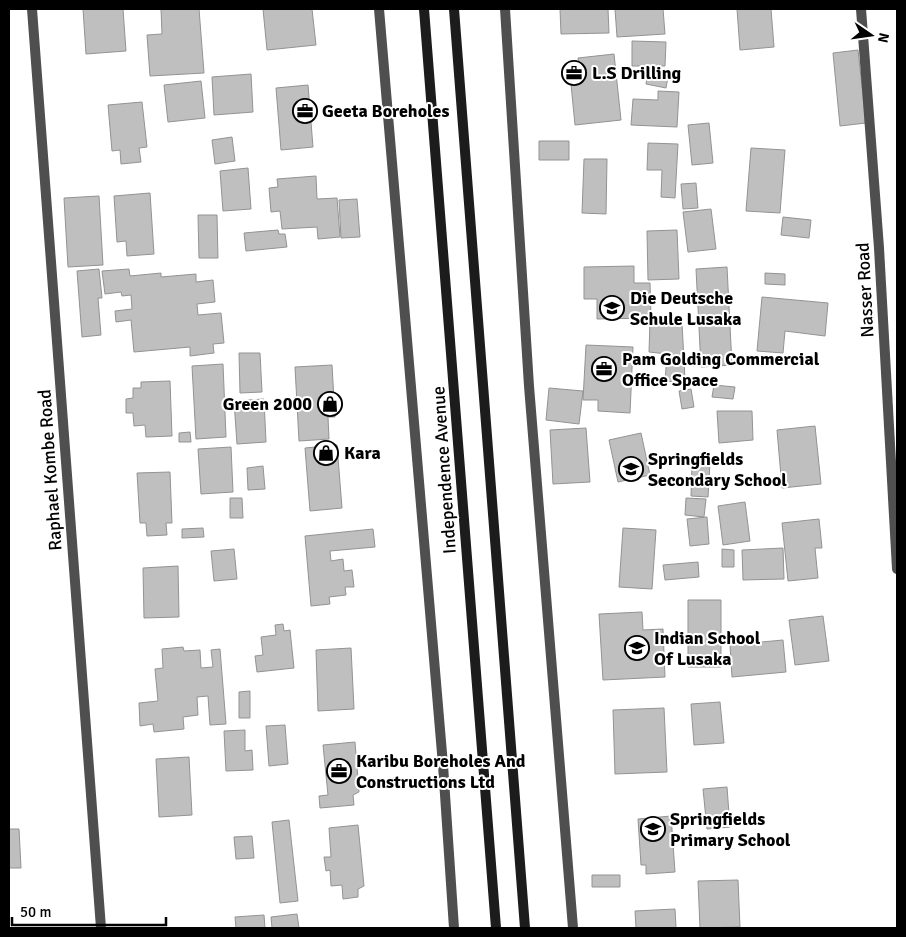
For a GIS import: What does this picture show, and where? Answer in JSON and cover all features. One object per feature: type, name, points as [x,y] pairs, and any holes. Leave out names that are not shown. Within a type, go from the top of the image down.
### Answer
[{"type":"main road","name":"Independence Avenue","points":[[424,9],[496,928]]},
{"type":"main road","points":[[454,9],[525,928]]},
{"type":"street","name":"Raphael Kombe Road","points":[[32,9],[101,928]]},
{"type":"street","points":[[379,9],[441,745],[454,928]]},
{"type":"street","points":[[505,9],[529,386],[573,928]]},
{"type":"street","name":"Nasser Road","points":[[861,9],[879,248],[897,569]]},
{"type":"building","points":[[83,9],[123,9],[126,51],[86,54]]},
{"type":"building","points":[[161,9],[199,9],[204,73],[150,76],[147,35],[162,34]]},
{"type":"building","points":[[263,9],[312,9],[316,45],[267,50]]},
{"type":"building","points":[[560,9],[608,9],[609,33],[561,34]]},
{"type":"building","points":[[615,9],[663,9],[665,34],[617,37]]},
{"type":"building","points":[[737,9],[771,9],[774,47],[740,50]]},
{"type":"building","points":[[632,41],[666,42],[665,66],[632,66]]},
{"type":"building","points":[[858,50],[866,123],[840,126],[833,53]]},
{"type":"building","points":[[614,54],[621,120],[575,125],[570,74],[580,73],[578,58]]},
{"type":"building","points":[[649,67],[669,71],[666,88],[646,84]]},
{"type":"building","points":[[251,74],[253,112],[214,115],[212,77]]},
{"type":"building","points":[[201,81],[205,118],[168,122],[164,85]]},
{"type":"building","points":[[308,85],[313,147],[281,150],[276,88]]},
{"type":"building","points":[[658,91],[679,92],[677,127],[631,125],[633,99],[658,100]]},
{"type":"building","points":[[142,102],[147,147],[139,148],[141,162],[121,164],[120,150],[112,151],[108,105]]},
{"type":"building","points":[[709,123],[713,163],[692,165],[688,125]]},
{"type":"building","points":[[232,137],[235,161],[215,164],[212,140]]},
{"type":"building","points":[[539,141],[569,141],[569,160],[539,160]]},
{"type":"building","points":[[648,143],[678,144],[675,198],[661,197],[662,170],[647,170]]},
{"type":"building","points":[[751,148],[785,150],[780,213],[746,211]]},
{"type":"building","points":[[584,159],[607,159],[606,214],[582,213]]},
{"type":"building","points":[[248,168],[251,209],[223,211],[220,171]]},
{"type":"building","points":[[316,176],[317,199],[337,198],[340,237],[318,239],[317,227],[282,229],[280,211],[271,212],[269,188],[278,187],[277,179]]},
{"type":"building","points":[[696,183],[698,208],[683,209],[681,184]]},
{"type":"building","points":[[150,193],[154,254],[127,256],[126,241],[117,242],[114,196]]},
{"type":"building","points":[[99,196],[103,265],[68,267],[64,198]]},
{"type":"building","points":[[357,199],[360,237],[341,238],[339,200]]},
{"type":"building","points":[[711,209],[716,249],[688,252],[683,212]]},
{"type":"building","points":[[198,215],[217,215],[218,258],[199,258]]},
{"type":"building","points":[[783,217],[811,220],[809,238],[781,235]]},
{"type":"building","points":[[278,230],[279,234],[285,234],[287,247],[246,251],[244,233]]},
{"type":"building","points":[[677,230],[679,279],[648,280],[647,231]]},
{"type":"building","points":[[634,266],[634,283],[650,283],[651,318],[597,319],[597,299],[584,299],[584,267]]},
{"type":"building","points":[[727,267],[732,365],[701,367],[696,269]]},
{"type":"building","points":[[99,269],[102,298],[98,298],[101,335],[82,337],[77,271]]},
{"type":"building","points":[[129,269],[130,276],[161,273],[161,277],[196,274],[196,282],[213,280],[215,302],[197,304],[198,315],[221,313],[224,343],[213,344],[214,353],[190,356],[190,347],[134,352],[131,320],[116,322],[115,311],[132,309],[131,295],[122,296],[121,292],[105,294],[102,271]]},
{"type":"building","points":[[765,273],[785,274],[785,285],[765,284]]},
{"type":"building","points":[[762,297],[828,303],[825,336],[785,331],[783,353],[757,351]]},
{"type":"building","points":[[650,321],[682,323],[685,380],[665,382],[667,354],[649,352]]},
{"type":"building","points":[[586,345],[633,347],[630,413],[598,411],[598,400],[583,400]]},
{"type":"building","points":[[239,353],[260,353],[262,392],[240,393]]},
{"type":"building","points":[[223,364],[226,437],[196,439],[192,366]]},
{"type":"building","points":[[332,365],[335,417],[328,417],[329,439],[299,441],[295,367]]},
{"type":"building","points":[[170,381],[172,436],[146,437],[145,425],[134,426],[133,413],[126,413],[126,399],[133,398],[133,388],[141,388],[141,382]]},
{"type":"building","points":[[714,385],[735,387],[733,399],[712,397]]},
{"type":"building","points":[[549,388],[583,391],[579,424],[546,420]]},
{"type":"building","points":[[691,389],[694,407],[682,409],[679,391]]},
{"type":"building","points":[[264,399],[266,442],[237,444],[234,401]]},
{"type":"building","points":[[717,411],[752,411],[753,440],[719,443]]},
{"type":"building","points":[[815,426],[821,484],[782,488],[777,430]]},
{"type":"building","points":[[586,428],[590,482],[553,484],[550,430]]},
{"type":"building","points":[[190,432],[191,442],[179,442],[179,433]]},
{"type":"building","points":[[641,433],[650,475],[618,482],[609,440]]},
{"type":"building","points":[[337,445],[342,508],[310,511],[305,448]]},
{"type":"building","points":[[231,447],[233,492],[201,494],[198,449]]},
{"type":"building","points":[[692,463],[710,463],[708,497],[691,496]]},
{"type":"building","points":[[263,466],[265,489],[248,490],[247,468]]},
{"type":"building","points":[[170,472],[172,523],[166,523],[167,535],[147,536],[146,523],[140,523],[137,473]]},
{"type":"building","points":[[230,498],[242,498],[243,518],[230,518]]},
{"type":"building","points":[[686,498],[706,499],[704,517],[685,515]]},
{"type":"building","points":[[745,502],[750,541],[723,545],[718,506]]},
{"type":"building","points":[[707,517],[709,544],[690,546],[687,519]]},
{"type":"building","points":[[819,519],[822,548],[815,548],[818,578],[788,581],[782,523]]},
{"type":"building","points":[[203,528],[204,537],[182,538],[182,529]]},
{"type":"building","points":[[623,528],[656,530],[652,589],[619,587]]},
{"type":"building","points":[[373,529],[375,547],[330,551],[331,561],[343,559],[344,571],[352,570],[354,587],[345,587],[346,595],[329,597],[330,604],[311,606],[305,536]]},
{"type":"building","points":[[783,548],[784,579],[743,580],[742,550]]},
{"type":"building","points":[[234,549],[237,579],[214,581],[211,551]]},
{"type":"building","points":[[722,549],[734,550],[734,567],[722,567]]},
{"type":"building","points":[[698,562],[699,577],[665,580],[663,565]]},
{"type":"building","points":[[178,566],[179,617],[144,618],[143,568]]},
{"type":"building","points":[[688,600],[721,600],[721,667],[688,667]]},
{"type":"building","points":[[642,612],[643,630],[663,629],[665,677],[603,680],[599,614]]},
{"type":"building","points":[[823,616],[829,661],[795,665],[789,620]]},
{"type":"building","points":[[283,624],[284,631],[290,630],[294,668],[257,672],[255,656],[263,655],[261,637],[276,635],[275,625]]},
{"type":"building","points":[[783,640],[786,672],[732,677],[730,645]]},
{"type":"building","points":[[183,647],[184,651],[200,650],[201,668],[213,667],[211,650],[220,649],[226,724],[210,725],[208,696],[197,697],[198,715],[183,717],[184,729],[154,732],[153,724],[140,726],[139,703],[158,701],[155,669],[163,668],[162,649]]},
{"type":"building","points":[[351,648],[354,709],[318,711],[316,650]]},
{"type":"building","points":[[250,691],[250,718],[239,718],[239,692]]},
{"type":"building","points":[[720,702],[724,743],[694,745],[691,704]]},
{"type":"building","points":[[664,708],[667,772],[615,774],[613,710]]},
{"type":"building","points":[[285,725],[288,764],[269,766],[266,726]]},
{"type":"building","points":[[245,730],[245,751],[252,750],[253,770],[226,771],[224,731]]},
{"type":"building","points":[[355,742],[359,792],[353,795],[354,805],[320,808],[319,796],[328,795],[323,745]]},
{"type":"building","points":[[189,757],[192,815],[159,817],[156,759]]},
{"type":"building","points":[[727,787],[730,827],[707,829],[703,789]]},
{"type":"building","points":[[671,816],[675,872],[646,874],[646,865],[641,865],[638,819]]},
{"type":"building","points":[[289,820],[298,901],[280,903],[272,822]]},
{"type":"building","points":[[358,825],[364,886],[358,889],[358,897],[343,899],[342,885],[331,886],[330,870],[326,871],[324,857],[331,857],[329,828]]},
{"type":"building","points":[[9,829],[19,829],[21,868],[9,868]]},
{"type":"building","points":[[252,836],[254,858],[236,859],[234,837]]},
{"type":"building","points":[[592,875],[620,875],[620,887],[592,887]]},
{"type":"building","points":[[738,880],[740,927],[700,928],[698,881]]},
{"type":"building","points":[[675,909],[676,928],[636,928],[635,911]]},
{"type":"building","points":[[297,914],[299,928],[272,928],[271,917]]},
{"type":"building","points":[[264,915],[265,928],[236,928],[235,917]]},
{"type":"place","name":"L.S Drilling","points":[[574,73]]},
{"type":"place","name":"Geeta Boreholes","points":[[305,111]]},
{"type":"place","name":"Die Deutsche Schule Lusaka","points":[[612,308]]},
{"type":"place","name":"Pam Golding Commercial Office Space","points":[[604,369]]},
{"type":"place","name":"Green 2000","points":[[330,404]]},
{"type":"place","name":"Kara","points":[[326,453]]},
{"type":"place","name":"Springfields Secondary School","points":[[631,469]]},
{"type":"place","name":"Indian School Of Lusaka","points":[[637,648]]},
{"type":"place","name":"Karibu Boreholes And Constructions Ltd","points":[[339,771]]},
{"type":"place","name":"Springfields Primary School","points":[[653,829]]}]
